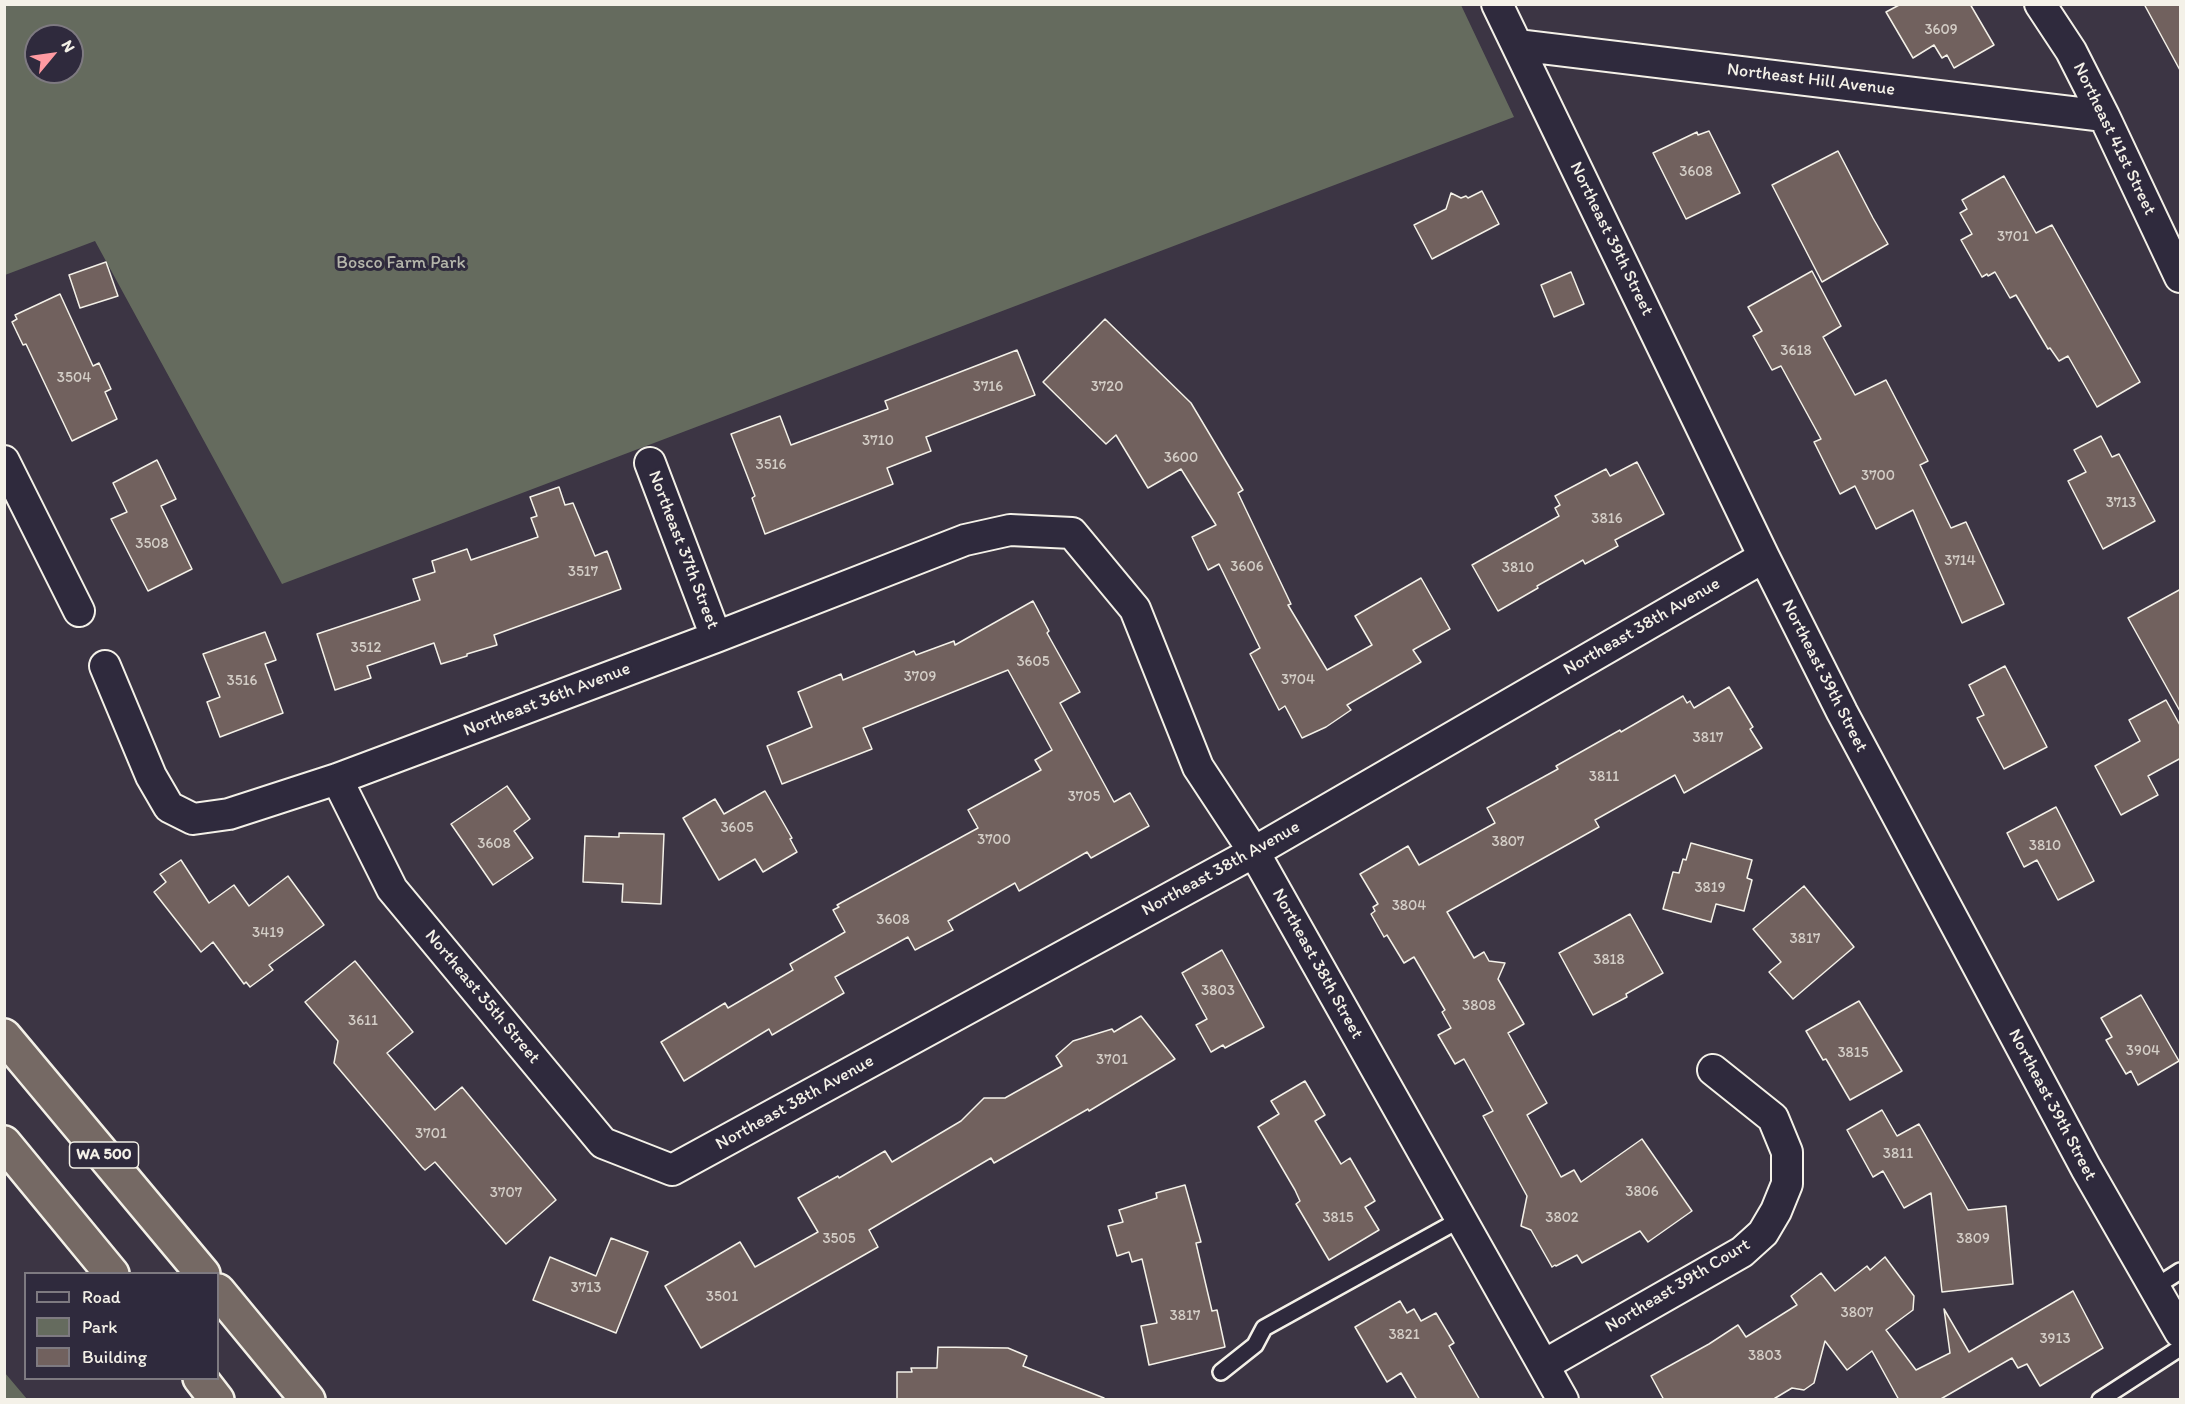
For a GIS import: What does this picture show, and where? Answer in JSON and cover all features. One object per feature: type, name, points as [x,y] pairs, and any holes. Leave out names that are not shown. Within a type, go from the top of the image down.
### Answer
[{"type":"highway","name":"WA 500","points":[[4,1036],[201,1272]]},
{"type":"highway","points":[[4,1143],[110,1272]]},
{"type":"highway","points":[[219,1292],[308,1400]]},
{"type":"highway","points":[[202,1380],[217,1400]]},
{"type":"street","name":"Northeast 39th Street","points":[[1497,4],[1764,557],[1842,712],[2086,1168],[2181,1332]]},
{"type":"street","name":"Northeast 41st Street","points":[[2040,4],[2071,51],[2181,277]]},
{"type":"street","name":"Northeast Hill Avenue","points":[[1517,45],[2104,116]]},
{"type":"street","points":[[4,461],[80,611]]},
{"type":"street","name":"Northeast 37th Street","points":[[650,463],[716,637]]},
{"type":"street","name":"Northeast 36th Avenue","points":[[105,666],[151,776],[169,807],[193,819],[228,814],[337,779],[716,637],[965,540],[1010,530],[1072,533]]},
{"type":"street","name":"Northeast 38th Street","points":[[1072,533],[1135,609],[1198,767],[1254,852],[1563,1400]]},
{"type":"street","name":"Northeast 38th Avenue","points":[[672,1170],[1254,852],[1764,557]]},
{"type":"street","name":"Northeast 35th Street","points":[[337,779],[392,889],[603,1143],[672,1170]]},
{"type":"street","name":"Northeast 39th Court","points":[[1544,1365],[1742,1252],[1768,1226],[1786,1184],[1787,1152],[1773,1118],[1713,1070]]},
{"type":"lane","points":[[1221,1372],[1255,1345],[1264,1328],[1461,1219]]},
{"type":"lane","points":[[2155,1287],[2181,1271]]},
{"type":"lane","points":[[2100,1400],[2181,1348]]},
{"type":"green space","name":"Bosco Farm Park","points":[[5,4],[1461,5],[1514,117],[282,584],[95,241],[5,275]]},
{"type":"green space","points":[[5,1373],[27,1399],[5,1399]]},
{"type":"building","points":[[1901,4],[1970,4],[1994,45],[1954,68],[1947,55],[1942,58],[1934,45],[1913,58],[1886,12]]},
{"type":"building","points":[[2144,4],[2181,4],[2181,72]]},
{"type":"building","points":[[1709,131],[1740,193],[1686,219],[1653,153],[1697,132],[1698,135]]},
{"type":"building","points":[[1838,151],[1888,244],[1822,282],[1772,185]]},
{"type":"building","points":[[2004,176],[2036,233],[2052,225],[2140,382],[2097,407],[2068,356],[2059,361],[2050,348],[2048,349],[2016,295],[2010,298],[1995,272],[1982,277],[1961,240],[1972,234],[1960,213],[1967,209],[1962,200]]},
{"type":"building","points":[[1482,191],[1499,224],[1432,259],[1414,225],[1446,209],[1451,193],[1461,198],[1466,196],[1468,198]]},
{"type":"building","points":[[106,262],[118,296],[80,308],[69,275]]},
{"type":"building","points":[[1812,271],[1841,326],[1823,337],[1855,395],[1886,380],[1928,461],[1920,465],[1951,528],[1966,522],[2004,604],[1962,623],[1913,510],[1876,529],[1855,486],[1840,494],[1814,442],[1821,439],[1781,366],[1772,370],[1753,336],[1762,331],[1748,307]]},
{"type":"building","points":[[1571,272],[1584,304],[1554,317],[1541,285]]},
{"type":"building","points":[[60,294],[93,366],[99,363],[111,389],[105,392],[117,419],[72,441],[26,344],[23,345],[12,322],[17,319],[15,315]]},
{"type":"building","points":[[1105,319],[1191,403],[1243,490],[1238,493],[1291,604],[1288,605],[1327,670],[1372,645],[1355,616],[1421,578],[1450,629],[1413,650],[1421,662],[1347,705],[1351,710],[1326,727],[1302,738],[1285,706],[1279,710],[1250,654],[1260,648],[1219,564],[1208,570],[1192,537],[1216,525],[1181,469],[1148,488],[1116,435],[1106,444],[1043,382]]},
{"type":"building","points":[[1017,350],[1035,395],[926,437],[931,451],[887,468],[893,484],[765,534],[752,498],[755,496],[731,434],[780,416],[791,445],[888,409],[885,401]]},
{"type":"building","points":[[2101,436],[2112,457],[2119,454],[2155,521],[2103,549],[2068,481],[2086,472],[2074,450]]},
{"type":"building","points":[[157,460],[176,499],[161,506],[192,569],[148,591],[111,519],[127,512],[113,483]]},
{"type":"building","points":[[1637,462],[1664,514],[1615,540],[1618,546],[1585,564],[1583,560],[1498,611],[1472,565],[1559,516],[1555,508],[1560,505],[1555,496],[1606,469],[1610,476]]},
{"type":"building","points":[[559,487],[565,505],[573,503],[595,556],[607,551],[621,589],[494,635],[497,645],[441,664],[434,643],[367,666],[371,678],[335,690],[317,634],[420,600],[413,579],[435,572],[432,561],[467,549],[471,560],[538,537],[531,518],[537,516],[530,497]]},
{"type":"building","points":[[2181,589],[2181,713],[2128,618]]},
{"type":"building","points":[[1033,601],[1049,631],[1047,633],[1080,692],[1060,703],[1114,802],[1130,793],[1149,826],[1091,858],[1087,852],[1019,891],[1015,883],[948,921],[953,930],[915,950],[908,937],[835,977],[844,993],[772,1035],[769,1029],[684,1081],[661,1042],[725,1003],[728,1008],[793,970],[790,964],[845,932],[833,910],[839,907],[837,905],[978,828],[968,810],[1041,770],[1035,760],[1052,750],[1008,670],[863,728],[872,749],[782,784],[767,746],[812,727],[798,692],[841,674],[843,680],[914,651],[916,655],[954,641],[955,645]]},
{"type":"building","points":[[265,632],[276,660],[265,664],[283,713],[220,737],[207,702],[220,697],[203,654]]},
{"type":"building","points":[[2005,666],[2047,747],[2004,769],[1977,718],[1984,715],[1969,685]]},
{"type":"building","points":[[1729,687],[1753,727],[1750,729],[1762,748],[1684,793],[1675,775],[1595,820],[1599,827],[1447,912],[1474,958],[1484,952],[1489,961],[1505,963],[1498,979],[1524,1024],[1508,1033],[1547,1103],[1527,1115],[1561,1177],[1574,1170],[1581,1182],[1642,1139],[1692,1211],[1648,1242],[1640,1231],[1582,1263],[1577,1255],[1552,1267],[1531,1230],[1521,1226],[1527,1196],[1483,1116],[1493,1111],[1464,1059],[1455,1064],[1438,1035],[1451,1028],[1442,1012],[1445,1010],[1414,957],[1404,963],[1387,935],[1384,937],[1371,914],[1375,911],[1373,907],[1378,904],[1360,874],[1408,846],[1419,865],[1495,823],[1487,808],[1558,769],[1556,766],[1683,696],[1694,708]]},
{"type":"building","points":[[2166,700],[2181,727],[2181,758],[2148,776],[2158,795],[2121,815],[2095,766],[2140,741],[2129,720]]},
{"type":"building","points":[[507,786],[530,819],[514,831],[533,858],[493,885],[451,824]]},
{"type":"building","points":[[765,791],[792,838],[790,839],[797,852],[763,872],[755,859],[719,880],[683,818],[715,799],[724,814]]},
{"type":"building","points":[[2056,807],[2094,881],[2058,900],[2037,860],[2024,867],[2007,833]]},
{"type":"building","points":[[619,833],[664,834],[661,904],[622,902],[623,884],[583,882],[585,836],[619,837]]},
{"type":"building","points":[[1691,843],[1752,860],[1747,878],[1752,880],[1744,911],[1716,904],[1711,922],[1663,909],[1673,872],[1679,873]]},
{"type":"building","points":[[181,860],[209,903],[234,885],[249,906],[288,876],[324,925],[269,965],[273,970],[250,987],[246,982],[244,984],[213,942],[201,952],[154,892],[166,882],[160,874]]},
{"type":"building","points":[[1804,886],[1854,947],[1793,999],[1769,972],[1781,962],[1753,929]]},
{"type":"building","points":[[1630,914],[1663,973],[1626,994],[1627,997],[1593,1015],[1559,953]]},
{"type":"building","points":[[1222,950],[1264,1027],[1225,1048],[1223,1045],[1211,1052],[1196,1025],[1207,1019],[1182,973]]},
{"type":"building","points":[[355,961],[413,1032],[387,1053],[435,1110],[462,1087],[556,1200],[506,1244],[435,1162],[425,1170],[422,1167],[334,1063],[338,1041],[305,1002]]},
{"type":"building","points":[[2141,995],[2179,1061],[2138,1085],[2131,1071],[2126,1074],[2106,1040],[2112,1037],[2101,1018]]},
{"type":"building","points":[[1859,1001],[1902,1071],[1850,1100],[1826,1059],[1823,1060],[1806,1031]]},
{"type":"building","points":[[1141,1016],[1175,1059],[1089,1111],[1088,1109],[994,1163],[991,1158],[869,1230],[878,1247],[701,1348],[665,1286],[740,1242],[755,1267],[818,1232],[798,1198],[838,1176],[839,1178],[885,1151],[892,1162],[961,1121],[984,1098],[1005,1098],[1062,1066],[1056,1056],[1073,1041],[1112,1029],[1114,1032]]},
{"type":"building","points":[[1305,1081],[1325,1115],[1315,1121],[1341,1164],[1350,1158],[1375,1201],[1365,1207],[1379,1230],[1329,1260],[1296,1204],[1300,1201],[1295,1190],[1258,1127],[1279,1114],[1271,1101]]},
{"type":"building","points":[[1882,1110],[1897,1136],[1919,1124],[1968,1210],[2006,1206],[2013,1284],[1942,1292],[1931,1193],[1904,1208],[1883,1171],[1873,1177],[1847,1130]]},
{"type":"building","points":[[1185,1185],[1201,1242],[1196,1243],[1212,1311],[1217,1310],[1225,1347],[1149,1365],[1141,1326],[1157,1323],[1142,1259],[1132,1262],[1129,1252],[1117,1256],[1108,1226],[1123,1222],[1119,1210],[1157,1198],[1156,1193]]},
{"type":"building","points":[[611,1238],[648,1252],[616,1333],[533,1300],[550,1257],[596,1276]]},
{"type":"building","points":[[1885,1257],[1914,1296],[1913,1310],[1886,1330],[1916,1370],[1950,1353],[1944,1309],[1969,1352],[2073,1291],[2103,1348],[2040,1386],[2027,1364],[2018,1368],[2012,1358],[1939,1400],[1899,1400],[1872,1351],[1847,1370],[1825,1341],[1814,1383],[1804,1390],[1792,1388],[1772,1400],[1664,1400],[1651,1376],[1738,1325],[1746,1337],[1797,1305],[1791,1296],[1821,1273],[1835,1291],[1867,1266],[1870,1270]]},
{"type":"building","points":[[1400,1301],[1407,1313],[1414,1309],[1421,1321],[1436,1313],[1454,1343],[1449,1346],[1480,1400],[1417,1400],[1401,1373],[1387,1382],[1355,1327]]},
{"type":"building","points":[[938,1347],[1008,1348],[1027,1356],[1023,1366],[1104,1398],[1104,1400],[897,1400],[897,1372],[912,1372],[911,1368],[937,1368]]}]
